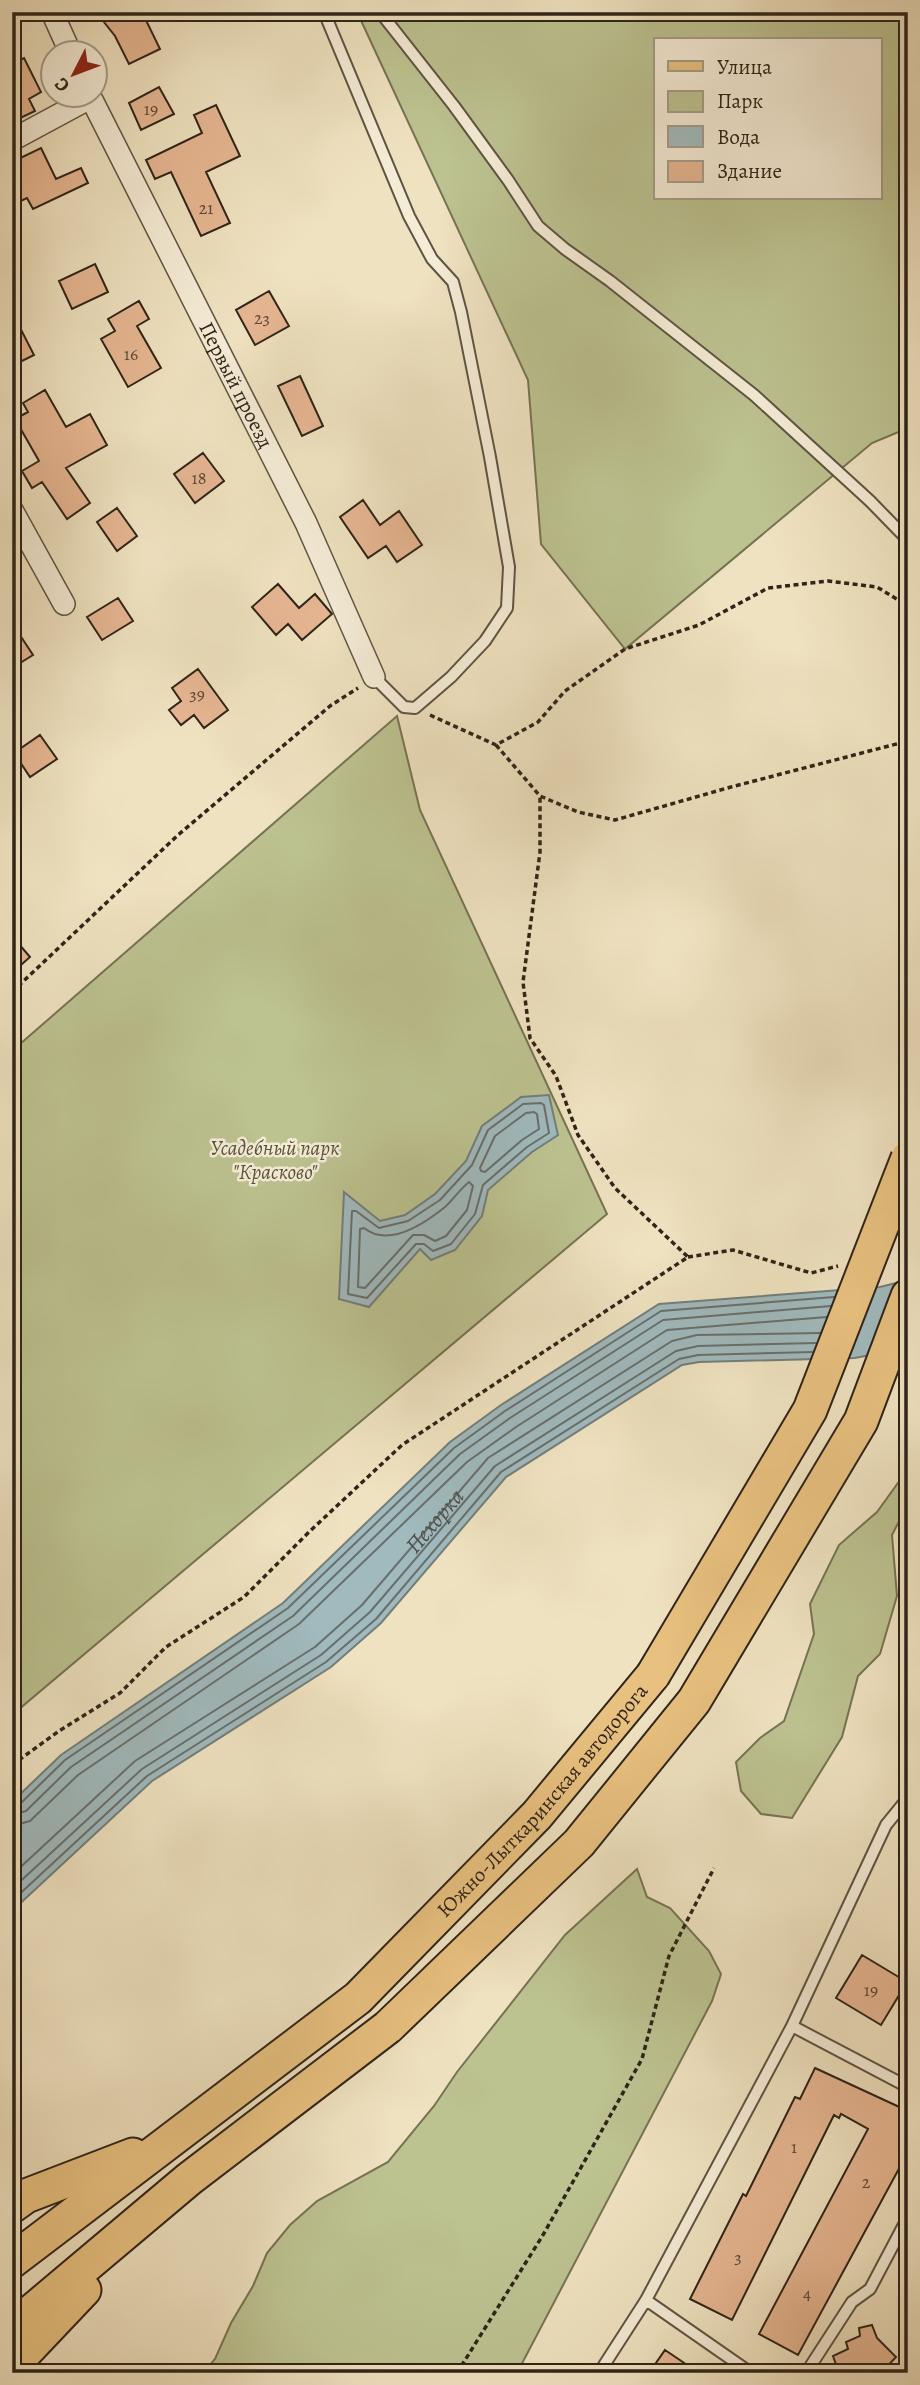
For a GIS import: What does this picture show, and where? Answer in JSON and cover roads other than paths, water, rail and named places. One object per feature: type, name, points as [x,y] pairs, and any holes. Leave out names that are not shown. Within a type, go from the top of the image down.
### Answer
[{"type":"main road","name":"Южно-Лыткаринская автодорога","points":[[12,2261],[358,1998],[537,1815],[653,1675],[810,1410],[908,1158]]},
{"type":"main road","points":[[12,2328],[189,2179],[388,2028],[579,1843],[694,1701],[861,1421],[908,1296]]},
{"type":"main road","points":[[12,2206],[26,2196],[165,2143]]},
{"type":"main road","points":[[12,2366],[189,2179]]},
{"type":"street","points":[[52,12],[64,38]]},
{"type":"street","points":[[12,140],[69,108]]},
{"type":"street","name":"Первый проезд","points":[[96,108],[306,523],[374,677]]},
{"type":"street","points":[[12,510],[64,604]]},
{"type":"lane","points":[[324,12],[409,216],[432,259],[453,282],[490,457],[509,567],[507,608],[477,650],[415,708],[404,707],[374,677]]},
{"type":"lane","points":[[380,12],[461,117],[538,226],[754,395],[870,501],[908,540]]},
{"type":"lane","points":[[598,2373],[646,2300],[792,2026],[886,1825],[908,1798]]},
{"type":"lane","points":[[792,2026],[908,2087]]},
{"type":"lane","points":[[806,2373],[852,2302],[870,2289],[908,2217]]},
{"type":"lane","points":[[646,2300],[751,2373]]},
{"type":"water","points":[[549,1095],[558,1135],[532,1152],[488,1190],[482,1216],[455,1250],[431,1260],[420,1249],[369,1307],[339,1299],[344,1192],[380,1221],[405,1215],[435,1194],[466,1161],[482,1126],[521,1097]]},
{"type":"water","name":"Пехорка","points":[[908,1280],[908,1341],[885,1352],[855,1358],[699,1362],[682,1365],[506,1477],[381,1623],[331,1667],[152,1781],[12,1911],[12,1802],[61,1755],[283,1603],[450,1442],[501,1405],[659,1304],[880,1287]]},
{"type":"park label","name":"Усадебный парк \"Красково\"","points":[[275,1160]]}]
